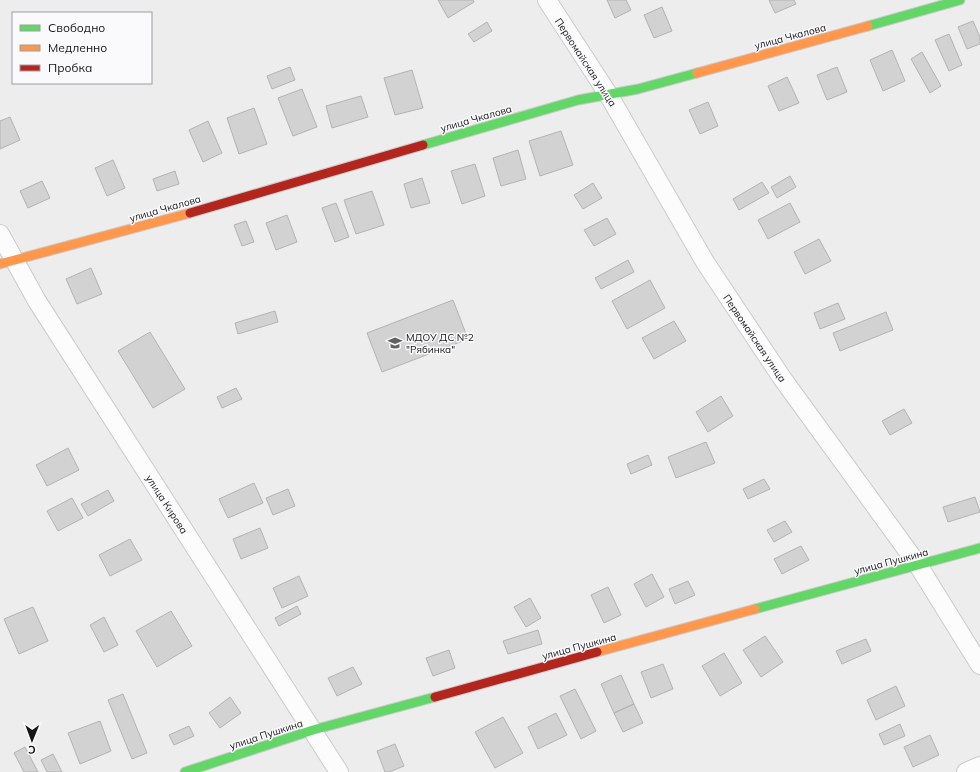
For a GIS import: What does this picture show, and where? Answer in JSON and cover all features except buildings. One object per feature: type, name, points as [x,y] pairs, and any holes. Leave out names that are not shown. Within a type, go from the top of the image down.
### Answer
[{"type":"street","name":"Первомайская улица","points":[[547,0],[608,94],[705,262],[782,378],[918,565],[980,665]]},
{"type":"street","name":"улица Чкалова","points":[[7,263],[179,216],[578,100],[638,89],[960,0]]},
{"type":"street","name":"улица Кирова","points":[[0,234],[7,263],[37,301],[339,772]]},
{"type":"street","name":"улица Пушкина","points":[[185,772],[312,730],[980,548]]},
{"type":"street","points":[[966,772],[980,766]]},
{"type":"traffic: fast","points":[[868,26],[960,0]]},
{"type":"traffic: fast","points":[[423,145],[578,100],[638,89],[697,73]]},
{"type":"traffic: fast","points":[[755,609],[980,548]]},
{"type":"traffic: fast","points":[[185,772],[313,730],[435,697]]},
{"type":"traffic: slow","points":[[697,73],[868,26]]},
{"type":"traffic: slow","points":[[0,264],[190,213]]},
{"type":"traffic: slow","points":[[597,652],[755,609]]},
{"type":"traffic: jam","points":[[190,213],[423,145]]},
{"type":"traffic: jam","points":[[435,697],[597,652]]},
{"type":"place","name":"МДОУ ДС №2 \"Рябинка\"","points":[[395,343]]}]
